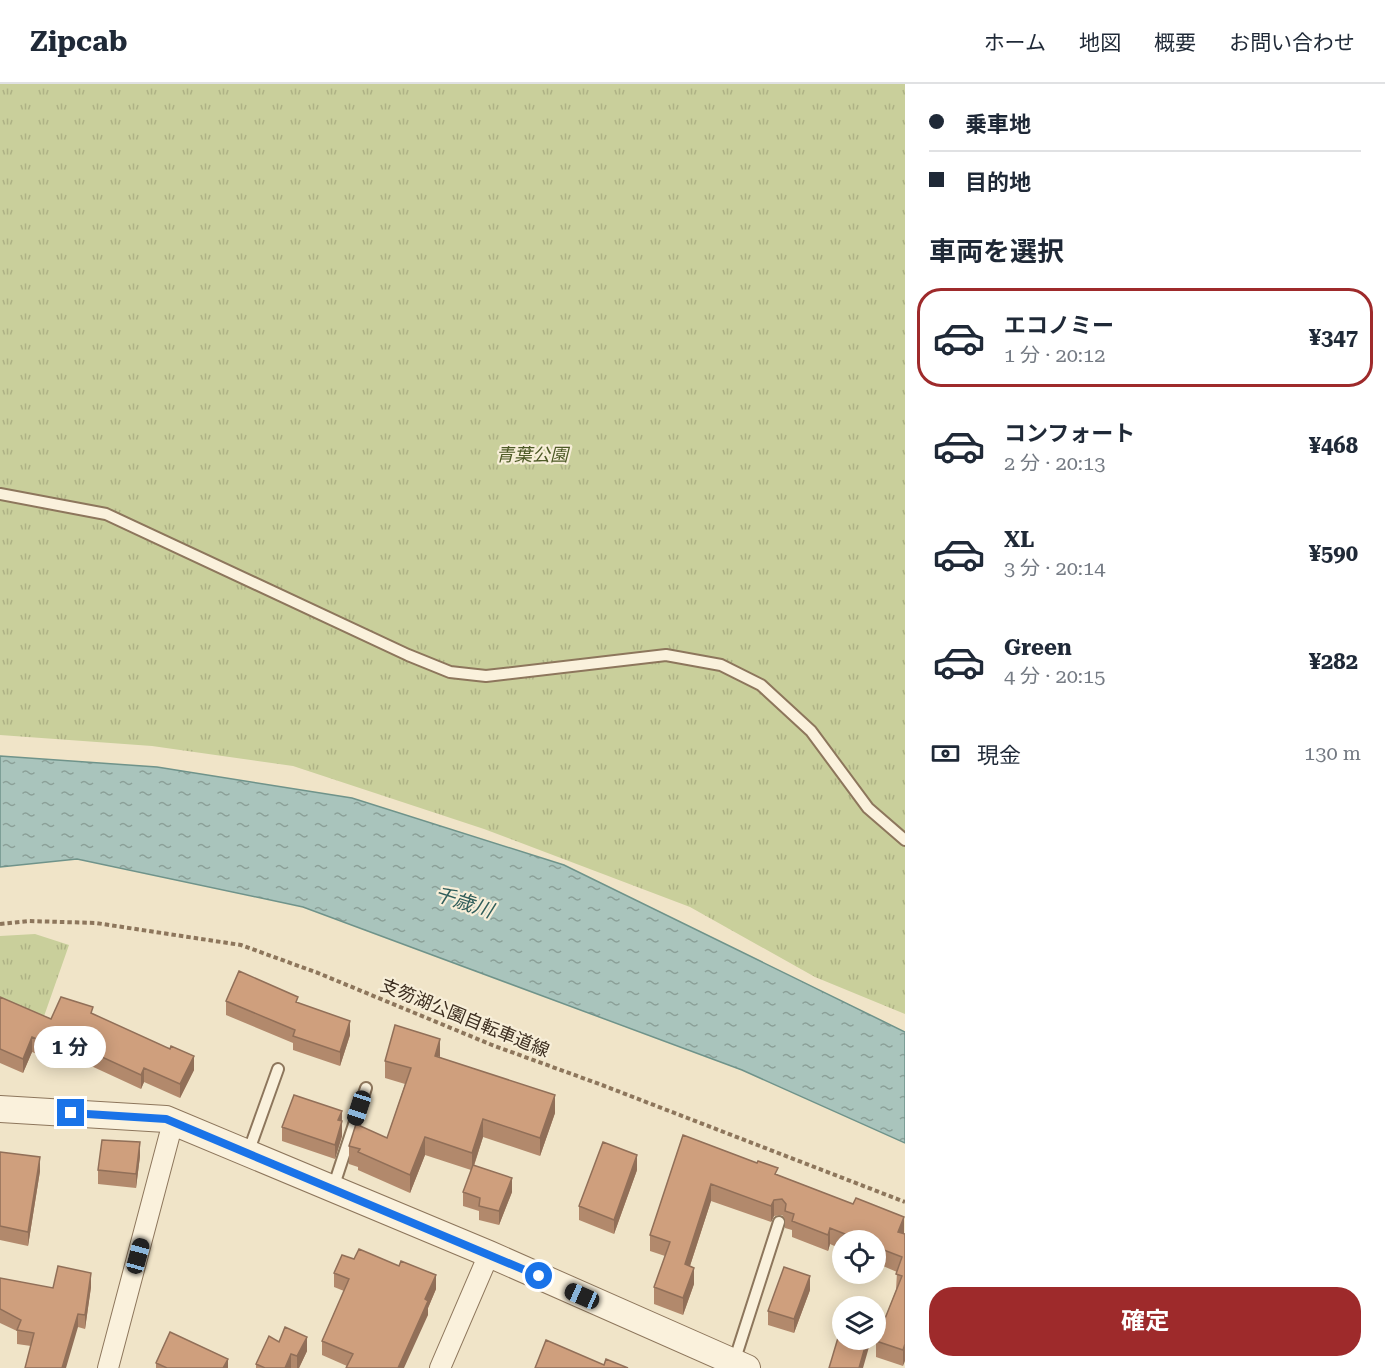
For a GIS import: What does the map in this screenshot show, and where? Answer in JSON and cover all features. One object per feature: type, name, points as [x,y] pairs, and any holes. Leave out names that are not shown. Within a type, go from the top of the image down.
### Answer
[{"type":"street","points":[[0,1109],[166,1119],[489,1254],[740,1365]]},
{"type":"street","points":[[108,1368],[173,1122]]},
{"type":"street","points":[[440,1368],[489,1254]]},
{"type":"lane","points":[[0,494],[106,514],[408,655],[450,672],[486,676],[666,655],[721,665],[761,685],[812,731],[868,808],[905,840]]},
{"type":"lane","points":[[248,1153],[278,1069]]},
{"type":"lane","points":[[333,1189],[366,1088]]},
{"type":"lane","points":[[740,1365],[779,1222]]},
{"type":"path","name":"支笏湖公園自転車道線","points":[[0,924],[29,921],[96,923],[241,945],[318,973],[492,1045],[602,1084],[905,1202]]},
{"type":"green space","name":"青葉公園","points":[[0,84],[905,84],[905,1014],[815,977],[690,907],[484,829],[293,766],[152,746],[0,735]]},
{"type":"green space","points":[[35,934],[69,945],[42,1022],[0,1004],[0,936]]},
{"type":"water","name":"千歳川","points":[[0,756],[157,767],[352,798],[564,865],[905,1032],[905,1143],[742,1070],[303,907],[77,859],[0,867]]},
{"type":"building","points":[[239,971],[298,997],[296,1002],[350,1021],[340,1052],[293,1036],[295,1030],[226,1001]]},
{"type":"building","points":[[0,997],[51,1019],[61,997],[93,1007],[91,1013],[170,1049],[171,1046],[194,1056],[180,1084],[144,1068],[141,1075],[76,1045],[73,1054],[32,1037],[23,1059],[0,1049]]},
{"type":"building","points":[[395,1025],[440,1039],[435,1056],[555,1095],[540,1138],[483,1119],[472,1153],[425,1137],[410,1175],[358,1152],[360,1149],[349,1146],[356,1124],[387,1138],[411,1068],[385,1061]]},
{"type":"building","points":[[294,1095],[342,1111],[338,1120],[342,1121],[335,1145],[282,1127]]},
{"type":"building","points":[[683,1135],[757,1163],[758,1161],[778,1168],[775,1174],[853,1204],[856,1198],[904,1217],[898,1232],[905,1234],[905,1344],[903,1350],[886,1344],[886,1316],[902,1276],[896,1274],[902,1257],[886,1251],[886,1230],[835,1230],[830,1228],[828,1235],[792,1221],[794,1214],[785,1211],[786,1204],[782,1199],[774,1200],[771,1206],[711,1184],[685,1264],[694,1268],[683,1298],[654,1287],[670,1242],[650,1235]]},
{"type":"building","points":[[102,1140],[140,1142],[136,1174],[98,1170]]},
{"type":"building","points":[[603,1142],[637,1155],[614,1220],[579,1206]]},
{"type":"building","points":[[0,1152],[40,1157],[28,1232],[0,1226]]},
{"type":"building","points":[[473,1165],[512,1178],[499,1211],[479,1206],[480,1198],[463,1192]]},
{"type":"building","points":[[359,1249],[399,1266],[401,1261],[436,1275],[425,1299],[428,1301],[398,1368],[346,1368],[353,1354],[322,1341],[349,1279],[334,1273],[342,1255],[354,1259]]},
{"type":"building","points":[[58,1266],[91,1273],[85,1315],[78,1314],[62,1368],[25,1368],[34,1333],[17,1330],[21,1320],[0,1309],[0,1278],[53,1288]]},
{"type":"building","points":[[784,1267],[810,1276],[794,1319],[768,1311]]},
{"type":"building","points":[[285,1327],[307,1337],[297,1356],[291,1354],[285,1368],[265,1368],[256,1364],[269,1336],[279,1342]]},
{"type":"building","points":[[170,1332],[228,1359],[223,1368],[167,1368],[156,1363]]},
{"type":"building","points":[[546,1340],[604,1365],[606,1359],[628,1368],[535,1368]]},
{"type":"building","points":[[834,1350],[864,1350],[859,1368],[829,1368]]},
{"type":"route","points":[[71,1113],[166,1119],[539,1276]]}]
